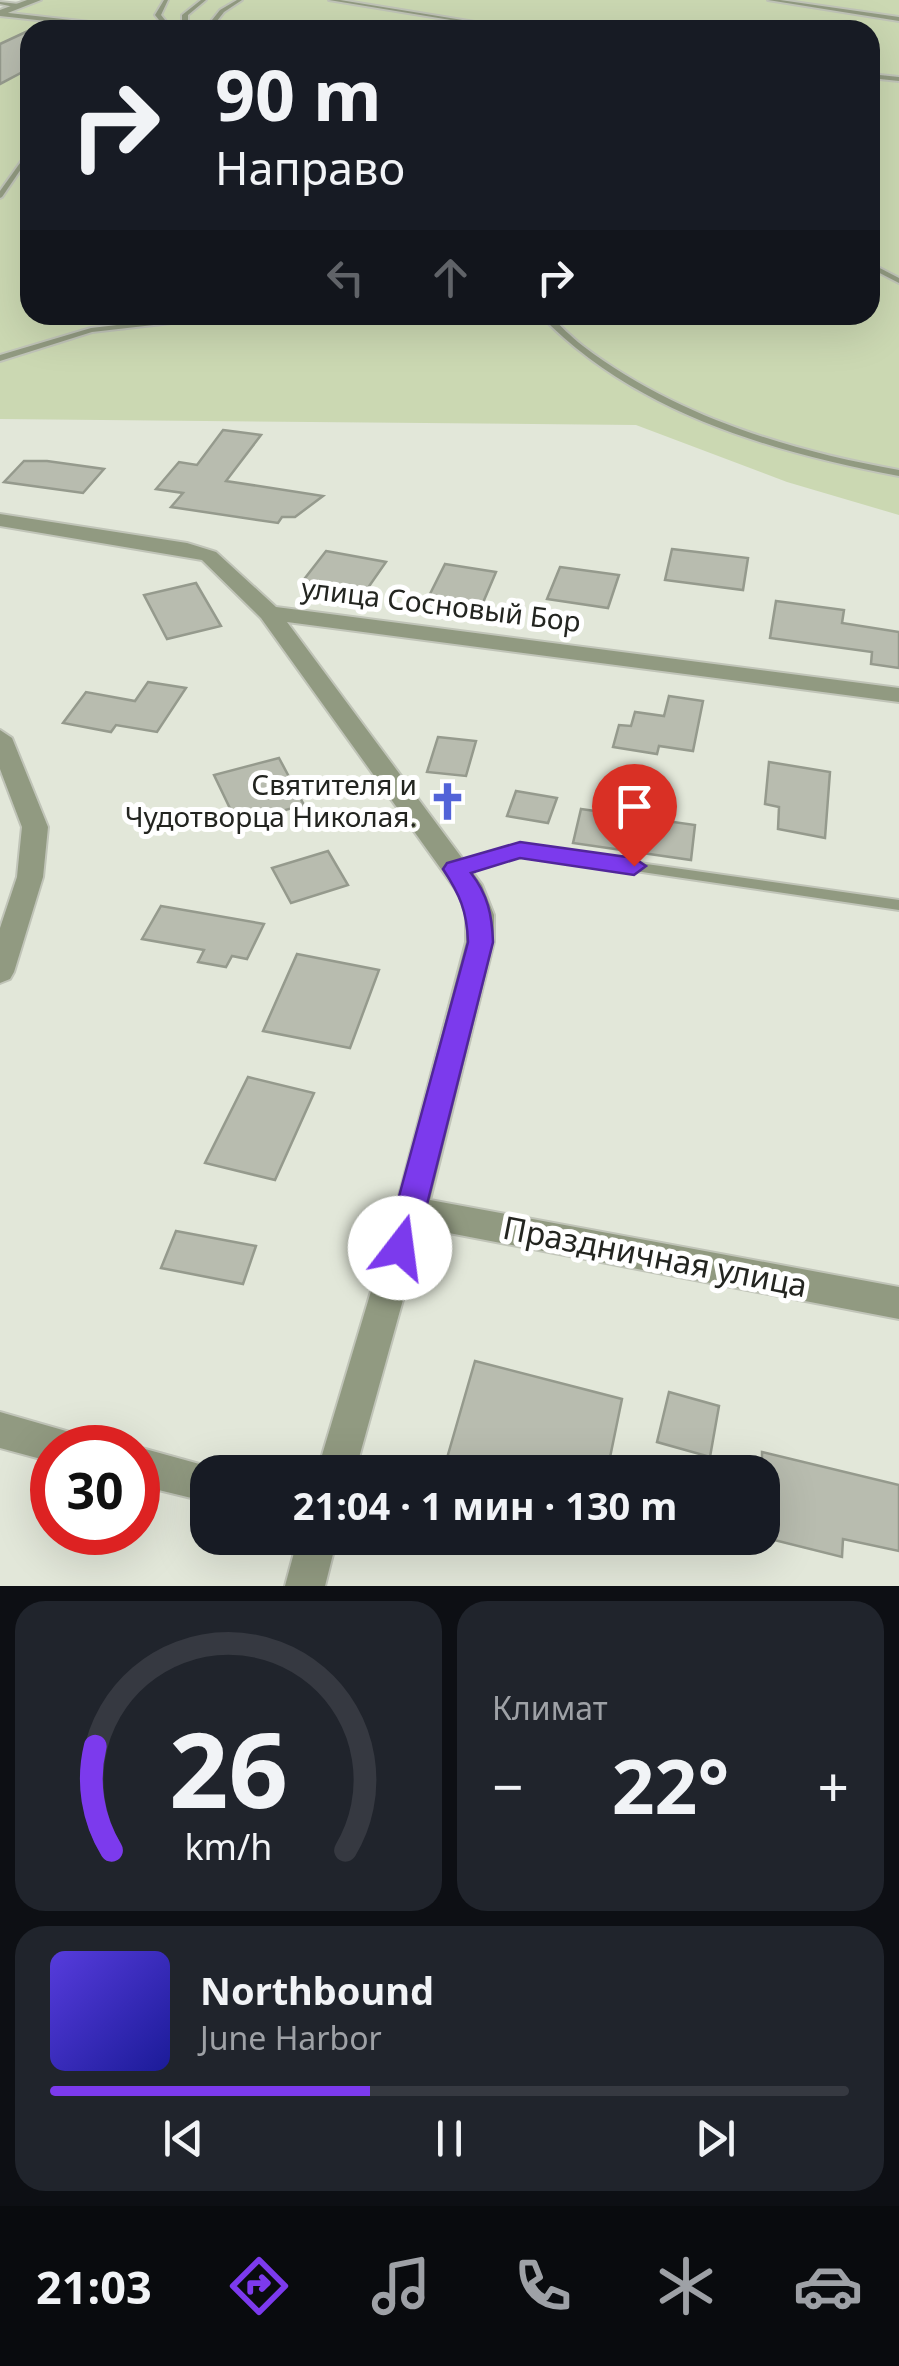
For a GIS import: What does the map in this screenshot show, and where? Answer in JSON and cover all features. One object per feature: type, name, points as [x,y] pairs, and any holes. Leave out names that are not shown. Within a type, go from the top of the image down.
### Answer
[{"type":"street","points":[[0,13],[36,0]]},
{"type":"street","name":"улица Сосновый Бор","points":[[0,520],[198,552],[209,556],[269,613],[899,695]]},
{"type":"street","points":[[269,613],[456,869],[472,892],[480,915],[480,942],[411,1211],[341,1455]]},
{"type":"street","points":[[0,738],[35,827],[30,878],[0,972]]},
{"type":"street","name":"Праздничная улица","points":[[411,1211],[899,1303]]},
{"type":"street","points":[[0,1430],[30,1438]]},
{"type":"street","points":[[160,1472],[190,1479]]},
{"type":"street","points":[[305,1586],[313,1555]]},
{"type":"lane","points":[[183,20],[189,10],[204,0]]},
{"type":"lane","points":[[216,20],[240,0]]},
{"type":"lane","points":[[331,0],[458,20]]},
{"type":"lane","points":[[770,0],[899,19]]},
{"type":"lane","points":[[188,1],[185,8],[189,10]]},
{"type":"lane","points":[[0,2],[18,6]]},
{"type":"lane","points":[[0,13],[58,20]]},
{"type":"lane","points":[[0,196],[20,166]]},
{"type":"lane","points":[[0,358],[91,330],[135,325]]},
{"type":"lane","points":[[553,325],[626,378],[710,419],[810,454],[899,473]]},
{"type":"lane","points":[[456,869],[520,850],[899,905]]},
{"type":"green space","points":[[42,0],[899,0],[899,515],[787,482],[636,425],[0,419],[0,14]]},
{"type":"building","points":[[20,35],[20,73],[0,84],[0,44]]},
{"type":"building","points":[[223,430],[261,435],[226,481],[323,496],[295,517],[282,517],[278,523],[171,507],[183,493],[156,489],[179,462],[197,465]]},
{"type":"building","points":[[24,461],[104,469],[83,493],[4,482]]},
{"type":"building","points":[[672,549],[748,558],[743,590],[665,580]]},
{"type":"building","points":[[326,551],[386,562],[358,602],[326,596],[332,588],[302,582]]},
{"type":"building","points":[[445,564],[496,572],[479,612],[425,604]]},
{"type":"building","points":[[560,567],[619,575],[608,608],[547,599]]},
{"type":"building","points":[[196,583],[221,626],[167,639],[144,595]]},
{"type":"building","points":[[776,601],[844,610],[842,623],[899,632],[899,668],[871,664],[872,652],[770,638]]},
{"type":"building","points":[[148,682],[186,688],[157,732],[116,725],[111,732],[63,723],[86,692],[135,701]]},
{"type":"building","points":[[669,696],[703,701],[693,751],[659,746],[657,754],[613,747],[619,725],[631,726],[635,712],[664,716]]},
{"type":"building","points":[[438,737],[476,741],[466,776],[427,772]]},
{"type":"building","points":[[279,758],[304,805],[237,823],[214,775]]},
{"type":"building","points":[[769,762],[830,772],[825,838],[778,829],[779,807],[765,804]]},
{"type":"building","points":[[516,791],[557,798],[548,823],[507,816]]},
{"type":"building","points":[[581,809],[695,825],[691,860],[573,843]]},
{"type":"building","points":[[328,851],[348,885],[291,903],[272,868]]},
{"type":"building","points":[[161,906],[264,924],[247,959],[232,956],[226,967],[198,962],[204,950],[142,939]]},
{"type":"building","points":[[297,954],[379,970],[350,1048],[263,1031]]},
{"type":"building","points":[[248,1077],[314,1093],[275,1180],[205,1163]]},
{"type":"building","points":[[176,1231],[256,1246],[243,1284],[161,1268]]},
{"type":"building","points":[[475,1361],[622,1399],[610,1455],[448,1455]]},
{"type":"building","points":[[669,1392],[719,1406],[710,1455],[657,1442]]},
{"type":"building","points":[[780,1456],[899,1485],[899,1551],[843,1539],[842,1557],[780,1542]]},
{"type":"place","name":"Святителя и Чудотворца Николая.","points":[[447,801]]},
{"type":"route","points":[[400,1248],[480,942],[480,915],[472,892],[456,869],[520,850],[634,866]]}]
